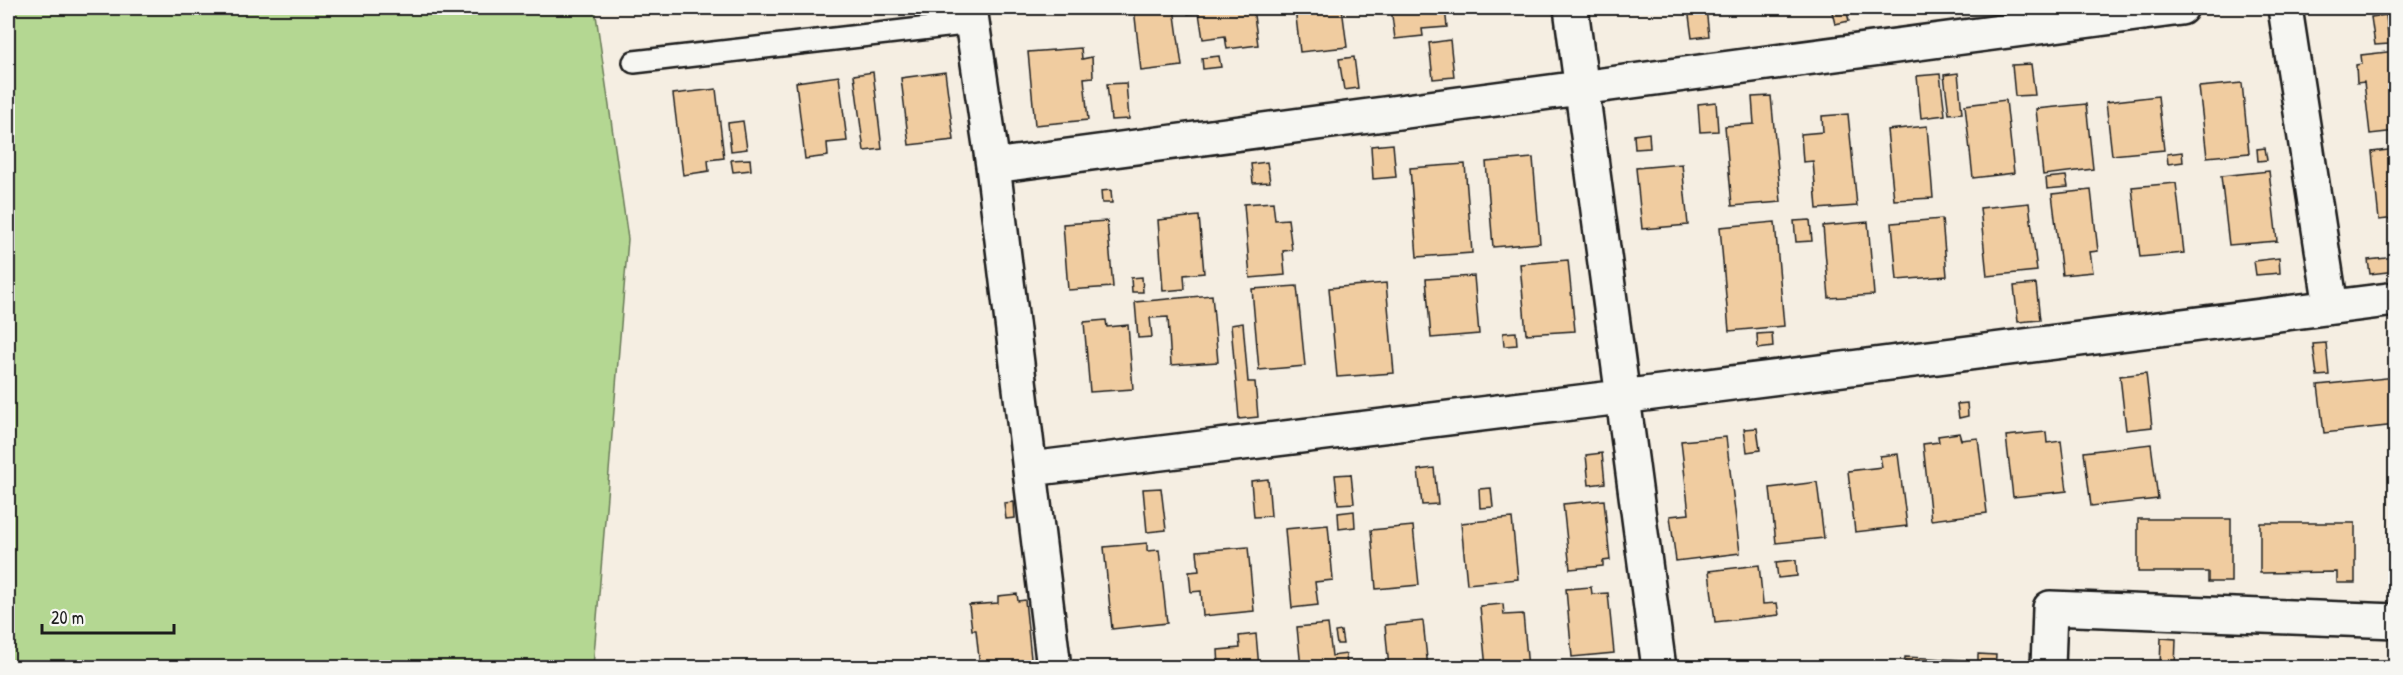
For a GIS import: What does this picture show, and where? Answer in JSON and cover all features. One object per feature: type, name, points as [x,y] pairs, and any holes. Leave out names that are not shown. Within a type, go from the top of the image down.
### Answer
[{"type":"street","points":[[1571,8],[1621,397],[1659,668]]},
{"type":"street","points":[[993,166],[2181,8]]},
{"type":"street","points":[[2285,8],[2331,307]]},
{"type":"street","points":[[972,15],[993,166],[1054,668]]},
{"type":"street","points":[[1030,469],[1621,397],[2396,298]]},
{"type":"street","points":[[2048,668],[2050,608],[2396,621]]},
{"type":"lane","points":[[634,62],[972,15]]},
{"type":"green space","points":[[8,8],[595,8],[628,239],[593,667],[8,667]]},
{"type":"building","points":[[1134,8],[1174,8],[1182,66],[1141,71]]},
{"type":"building","points":[[1188,8],[1253,8],[1258,45],[1227,49],[1225,36],[1203,39],[1199,13],[1188,14]]},
{"type":"building","points":[[1295,8],[1342,8],[1347,47],[1300,52]]},
{"type":"building","points":[[1391,8],[1445,8],[1447,27],[1422,29],[1423,36],[1395,39]]},
{"type":"building","points":[[1688,8],[1706,8],[1709,36],[1692,38]]},
{"type":"building","points":[[1831,8],[1846,8],[1849,21],[1835,24]]},
{"type":"building","points":[[2386,15],[2389,44],[2375,45],[2371,17]]},
{"type":"building","points":[[1450,40],[1454,77],[1433,79],[1429,43]]},
{"type":"building","points":[[1081,48],[1082,59],[1092,57],[1093,77],[1084,78],[1088,120],[1035,125],[1028,52]]},
{"type":"building","points":[[2396,51],[2396,131],[2370,134],[2364,82],[2357,83],[2356,65],[2362,64],[2361,55]]},
{"type":"building","points":[[1219,56],[1221,67],[1203,69],[1202,58]]},
{"type":"building","points":[[1354,57],[1358,88],[1344,90],[1339,59]]},
{"type":"building","points":[[2031,64],[2035,95],[2015,96],[2012,65]]},
{"type":"building","points":[[873,72],[882,149],[864,151],[854,75]]},
{"type":"building","points":[[945,72],[954,140],[909,145],[901,78]]},
{"type":"building","points":[[1958,73],[1962,113],[1949,114],[1944,75]]},
{"type":"building","points":[[1940,74],[1945,115],[1921,118],[1917,76]]},
{"type":"building","points":[[839,76],[847,141],[827,143],[828,156],[805,159],[796,82]]},
{"type":"building","points":[[1126,83],[1129,119],[1111,120],[1107,84]]},
{"type":"building","points":[[2242,83],[2249,153],[2207,157],[2199,87]]},
{"type":"building","points":[[716,89],[724,158],[708,160],[709,171],[683,175],[673,94]]},
{"type":"building","points":[[1771,96],[1781,202],[1732,206],[1725,126],[1754,124],[1752,97]]},
{"type":"building","points":[[2158,96],[2164,150],[2112,155],[2106,102]]},
{"type":"building","points":[[2006,100],[2014,173],[1973,178],[1965,105]]},
{"type":"building","points":[[1716,102],[1718,131],[1700,132],[1698,104]]},
{"type":"building","points":[[2086,104],[2093,169],[2043,175],[2036,109]]},
{"type":"building","points":[[1848,114],[1857,206],[1817,209],[1813,161],[1803,162],[1801,134],[1823,132],[1822,116]]},
{"type":"building","points":[[743,121],[747,149],[731,151],[728,123]]},
{"type":"building","points":[[1927,126],[1933,198],[1894,200],[1887,130]]},
{"type":"building","points":[[1649,133],[1650,148],[1635,149],[1634,135]]},
{"type":"building","points":[[1393,144],[1396,177],[1373,179],[1371,146]]},
{"type":"building","points":[[2265,148],[2267,160],[2258,161],[2257,149]]},
{"type":"building","points":[[2396,149],[2396,218],[2379,220],[2372,152]]},
{"type":"building","points":[[2182,152],[2183,162],[2168,164],[2167,154]]},
{"type":"building","points":[[1533,158],[1540,243],[1493,247],[1486,162]]},
{"type":"building","points":[[750,159],[751,170],[733,172],[731,160]]},
{"type":"building","points":[[1267,162],[1270,182],[1253,183],[1251,164]]},
{"type":"building","points":[[1465,164],[1472,253],[1417,257],[1410,168]]},
{"type":"building","points":[[1682,164],[1688,225],[1642,229],[1636,168]]},
{"type":"building","points":[[2269,171],[2277,241],[2229,245],[2221,176]]},
{"type":"building","points":[[2066,176],[2068,187],[2047,189],[2046,178]]},
{"type":"building","points":[[2176,183],[2184,253],[2140,257],[2132,187]]},
{"type":"building","points":[[1111,190],[1112,203],[1102,203],[1101,191]]},
{"type":"building","points":[[2091,190],[2098,251],[2090,252],[2093,272],[2062,275],[2052,194]]},
{"type":"building","points":[[1273,202],[1275,220],[1288,219],[1292,250],[1283,251],[1285,275],[1250,278],[1244,204]]},
{"type":"building","points":[[2029,203],[2037,271],[1987,276],[1980,208]]},
{"type":"building","points":[[1199,216],[1204,273],[1184,275],[1185,289],[1163,291],[1158,220]]},
{"type":"building","points":[[1942,219],[1947,276],[1897,280],[1892,223]]},
{"type":"building","points":[[1810,220],[1812,241],[1796,242],[1794,221]]},
{"type":"building","points":[[1107,221],[1113,287],[1068,290],[1063,224]]},
{"type":"building","points":[[1775,222],[1784,326],[1729,331],[1720,227]]},
{"type":"building","points":[[1868,222],[1874,295],[1829,298],[1823,226]]},
{"type":"building","points":[[2396,257],[2396,271],[2370,274],[2368,260]]},
{"type":"building","points":[[2279,258],[2280,273],[2256,275],[2254,261]]},
{"type":"building","points":[[1568,260],[1575,331],[1526,334],[1520,264]]},
{"type":"building","points":[[1474,276],[1479,334],[1431,338],[1426,279]]},
{"type":"building","points":[[1142,277],[1143,292],[1132,292],[1131,278]]},
{"type":"building","points":[[1386,283],[1394,373],[1337,377],[1329,288]]},
{"type":"building","points":[[2036,284],[2040,320],[2018,322],[2014,286]]},
{"type":"building","points":[[1297,286],[1305,366],[1259,370],[1252,289]]},
{"type":"building","points":[[1212,295],[1218,362],[1171,365],[1168,317],[1150,318],[1152,337],[1138,338],[1135,302]]},
{"type":"building","points":[[1106,320],[1107,327],[1128,325],[1133,389],[1090,392],[1084,322]]},
{"type":"building","points":[[1243,323],[1248,382],[1255,382],[1258,417],[1239,419],[1231,325]]},
{"type":"building","points":[[1516,332],[1517,345],[1504,346],[1503,333]]},
{"type":"building","points":[[1772,333],[1773,347],[1758,349],[1757,334]]},
{"type":"building","points":[[2326,343],[2329,375],[2317,376],[2313,344]]},
{"type":"building","points":[[2396,353],[2396,367],[2393,367],[2392,354]]},
{"type":"building","points":[[2146,373],[2152,427],[2126,430],[2120,376]]},
{"type":"building","points":[[2396,377],[2396,425],[2324,433],[2318,385]]},
{"type":"building","points":[[1967,403],[1968,416],[1959,418],[1957,404]]},
{"type":"building","points":[[1757,428],[1760,450],[1747,452],[1744,429]]},
{"type":"building","points":[[2046,432],[2047,443],[2061,441],[2067,491],[2013,497],[2006,436]]},
{"type":"building","points":[[1959,433],[1961,440],[1978,438],[1987,513],[1931,520],[1923,444],[1939,442],[1938,436]]},
{"type":"building","points":[[1726,437],[1740,553],[1676,561],[1670,516],[1689,514],[1681,441]]},
{"type":"building","points":[[2151,444],[2158,499],[2091,506],[2084,452]]},
{"type":"building","points":[[1602,453],[1605,483],[1589,485],[1586,455]]},
{"type":"building","points":[[1898,454],[1907,526],[1855,532],[1848,471],[1882,467],[1880,456]]},
{"type":"building","points":[[1434,468],[1438,504],[1422,505],[1418,470]]},
{"type":"building","points":[[1351,474],[1354,503],[1338,504],[1335,475]]},
{"type":"building","points":[[1268,479],[1271,516],[1254,517],[1251,481]]},
{"type":"building","points":[[1817,482],[1824,538],[1776,543],[1770,488]]},
{"type":"building","points":[[1161,488],[1166,530],[1147,532],[1143,489]]},
{"type":"building","points":[[1491,488],[1493,507],[1480,508],[1479,489]]},
{"type":"building","points":[[1604,500],[1610,560],[1603,561],[1603,566],[1570,569],[1563,504]]},
{"type":"building","points":[[1014,502],[1015,518],[1006,519],[1004,503]]},
{"type":"building","points":[[1354,511],[1355,527],[1339,529],[1338,513]]},
{"type":"building","points":[[1512,518],[1518,579],[1467,584],[1461,523]]},
{"type":"building","points":[[2138,519],[2231,519],[2231,582],[2208,582],[2208,572],[2138,572]]},
{"type":"building","points":[[2260,523],[2355,523],[2355,583],[2337,583],[2337,572],[2260,573]]},
{"type":"building","points":[[1328,525],[1333,580],[1315,582],[1318,605],[1292,608],[1285,529]]},
{"type":"building","points":[[1413,526],[1419,585],[1376,589],[1371,530]]},
{"type":"building","points":[[1147,543],[1147,551],[1159,550],[1167,623],[1112,629],[1104,547]]},
{"type":"building","points":[[1248,547],[1254,611],[1203,616],[1201,591],[1191,592],[1189,572],[1199,571],[1197,551]]},
{"type":"building","points":[[1796,560],[1797,576],[1778,578],[1776,562]]},
{"type":"building","points":[[1759,565],[1763,604],[1777,603],[1779,615],[1715,622],[1709,571]]},
{"type":"building","points":[[1591,587],[1592,594],[1608,593],[1614,653],[1572,657],[1566,589]]},
{"type":"building","points":[[1017,594],[1018,601],[1025,600],[1032,668],[980,668],[976,630],[972,630],[969,605],[998,603],[998,596]]},
{"type":"building","points":[[1503,604],[1504,615],[1523,614],[1528,668],[1486,668],[1480,606]]},
{"type":"building","points":[[1423,621],[1428,668],[1389,668],[1385,625]]},
{"type":"building","points":[[1328,624],[1332,656],[1346,654],[1347,668],[1301,668],[1297,627]]},
{"type":"building","points":[[1341,631],[1343,644],[1337,644],[1335,632]]},
{"type":"building","points":[[1256,634],[1259,668],[1219,668],[1218,650],[1240,648],[1239,636]]},
{"type":"building","points":[[2161,638],[2176,639],[2175,668],[2160,668]]},
{"type":"building","points":[[1978,654],[1996,655],[1995,668],[1978,667]]},
{"type":"building","points":[[1905,657],[1966,660],[1966,668],[1904,668]]}]
